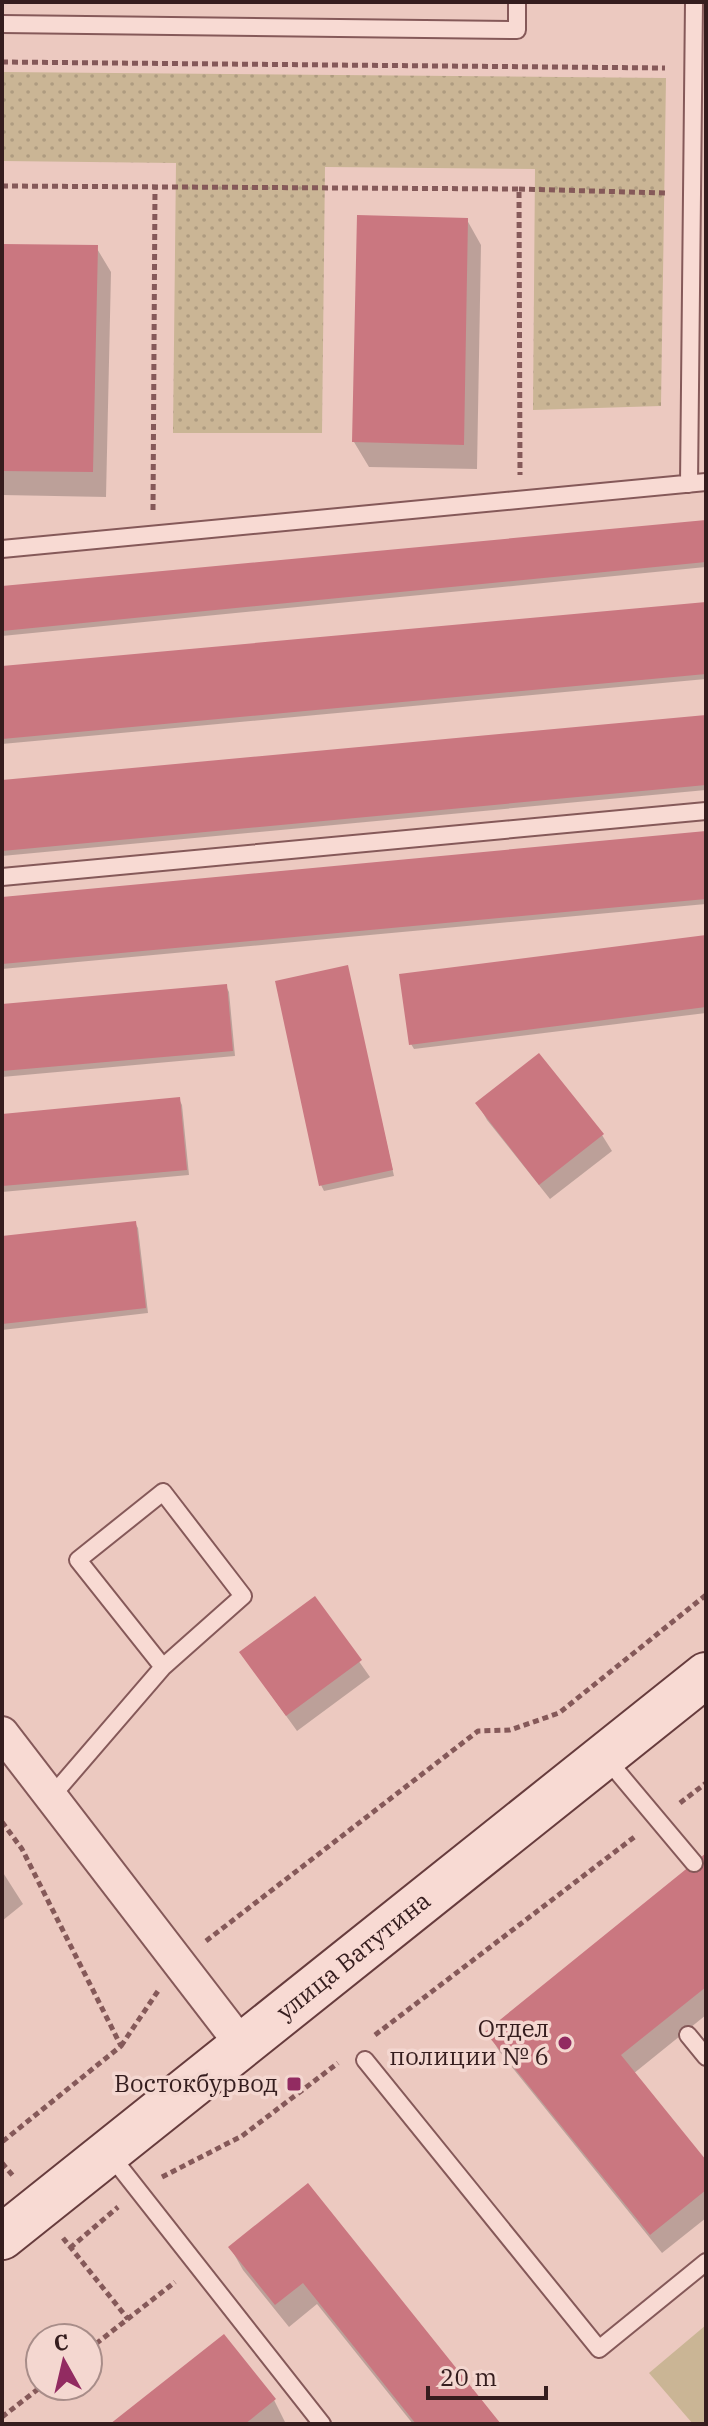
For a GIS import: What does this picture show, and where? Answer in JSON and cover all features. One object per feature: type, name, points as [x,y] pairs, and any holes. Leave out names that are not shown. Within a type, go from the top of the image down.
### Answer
[{"type":"main road","name":"улица Ватутина","points":[[2,2237],[706,1675]]},
{"type":"street","points":[[2,1733],[242,2045]]},
{"type":"lane","points":[[2,24],[517,30],[517,2]]},
{"type":"lane","points":[[2,549],[698,483],[692,193],[694,2]]},
{"type":"lane","points":[[2,877],[706,811]]},
{"type":"lane","points":[[51,1797],[163,1667],[243,1596],[163,1492],[78,1560],[163,1667]]},
{"type":"lane","points":[[604,1756],[694,1863]]},
{"type":"lane","points":[[688,2035],[706,2057]]},
{"type":"lane","points":[[365,2060],[599,2349],[706,2262]]},
{"type":"lane","points":[[108,2152],[322,2424]]},
{"type":"path","points":[[2,62],[694,68]]},
{"type":"path","points":[[2,186],[692,193]]},
{"type":"path","points":[[153,535],[155,188]]},
{"type":"path","points":[[519,189],[520,500]]},
{"type":"path","points":[[2,2142],[121,2046],[178,1962],[478,1731],[510,1730],[559,1713],[706,1595]]},
{"type":"path","points":[[368,2040],[706,1783]]},
{"type":"path","points":[[2,1822],[22,1849],[121,2046]]},
{"type":"path","points":[[70,2248],[138,2189],[242,2136],[343,2060]]},
{"type":"path","points":[[104,2338],[198,2265]]},
{"type":"path","points":[[2,2417],[24,2400]]},
{"type":"shaded area","points":[[2,72],[666,78],[661,406],[533,410],[535,169],[325,167],[322,433],[173,433],[176,163],[2,161]]},
{"type":"shaded area","points":[[706,2325],[706,2424],[693,2424],[649,2373]]},
{"type":"building","points":[[357,215],[468,218],[464,445],[352,442]]},
{"type":"building","points":[[2,244],[98,245],[93,472],[2,471]]},
{"type":"building","points":[[706,520],[706,562],[2,631],[2,586]]},
{"type":"building","points":[[706,602],[706,674],[2,739],[2,666]]},
{"type":"building","points":[[706,715],[706,785],[2,851],[2,780]]},
{"type":"building","points":[[706,831],[706,899],[2,964],[2,897]]},
{"type":"building","points":[[706,935],[706,1007],[409,1045],[399,974]]},
{"type":"building","points":[[348,965],[393,1170],[319,1186],[275,981]]},
{"type":"building","points":[[227,984],[233,1051],[2,1071],[2,1004]]},
{"type":"building","points":[[539,1053],[604,1134],[539,1185],[475,1103]]},
{"type":"building","points":[[180,1097],[187,1170],[2,1186],[2,1114]]},
{"type":"building","points":[[136,1221],[146,1308],[2,1324],[2,1236]]},
{"type":"building","points":[[315,1596],[362,1660],[286,1716],[239,1652]]},
{"type":"building","name":"Отдел полиции № 6","points":[[706,1853],[706,1987],[621,2055],[706,2160],[706,2190],[650,2235],[485,2032]]},
{"type":"building","points":[[308,2183],[501,2424],[416,2424],[303,2283],[275,2305],[228,2247]]},
{"type":"building","points":[[224,2334],[276,2399],[245,2424],[110,2424]]},
{"type":"place","name":"Отдел полиции № 6","points":[[565,2043]]},
{"type":"place","name":"Востокбурвод","points":[[294,2084]]}]
